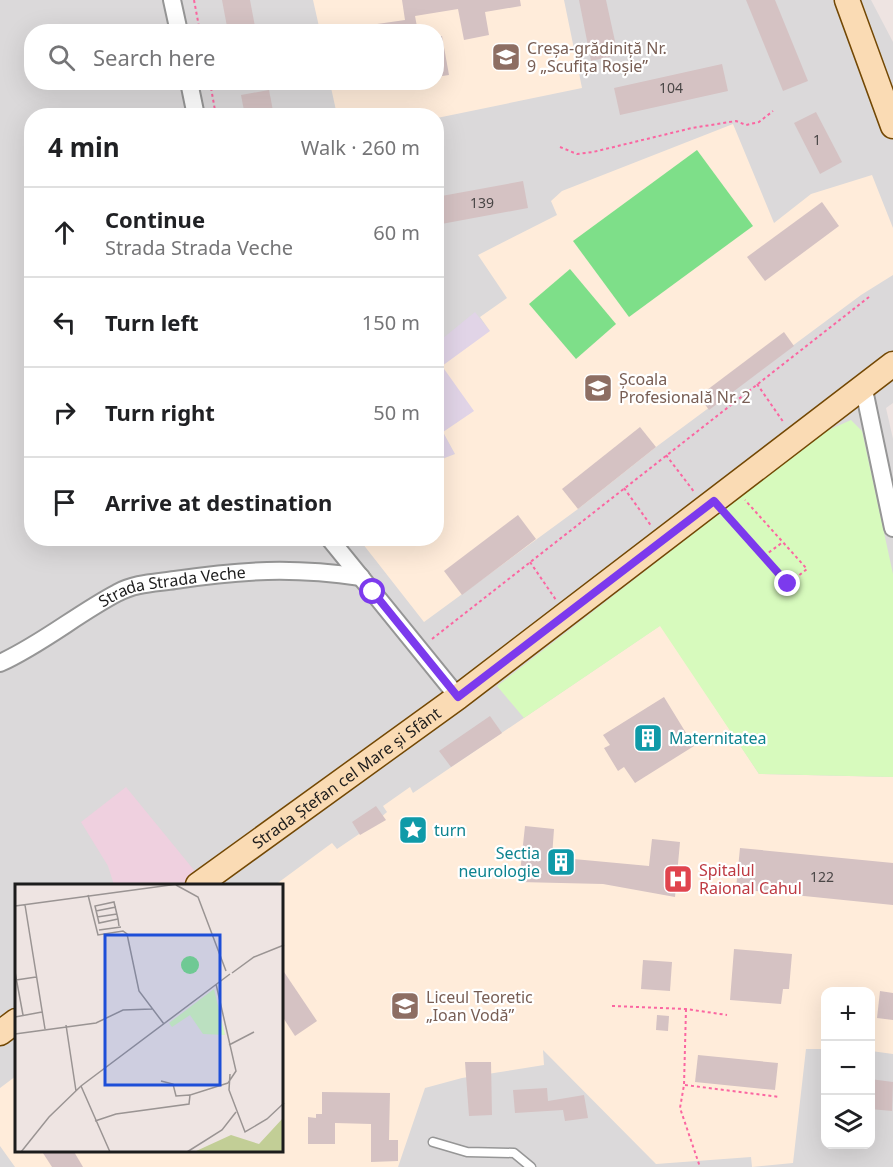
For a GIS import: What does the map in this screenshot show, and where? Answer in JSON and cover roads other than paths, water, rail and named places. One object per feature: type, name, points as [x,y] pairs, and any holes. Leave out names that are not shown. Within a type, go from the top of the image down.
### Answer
[{"type":"main road","points":[[847,0],[893,126]]},
{"type":"main road","name":"Strada Ștefan cel Mare și Sfânt","points":[[199,884],[458,697],[893,363]]},
{"type":"main road","points":[[0,1033],[15,1022]]},
{"type":"street","points":[[172,0],[177,24]]},
{"type":"street","points":[[191,90],[194,108]]},
{"type":"street","points":[[862,385],[893,528]]},
{"type":"street","points":[[335,546],[458,697]]},
{"type":"street","name":"Strada Strada Veche","points":[[0,663],[24,652],[117,592],[136,585],[242,570],[315,570],[360,577]]},
{"type":"lane","points":[[432,1142],[467,1152],[514,1153],[531,1167]]},
{"type":"place","name":"Creșa-grădiniță Nr. 9 „Scufița Roșie”","points":[[506,57]]},
{"type":"place","name":"Școala Profesională Nr. 2","points":[[598,388]]},
{"type":"place","name":"Maternitatea","points":[[648,738]]},
{"type":"place","name":"turn","points":[[413,830]]},
{"type":"place","name":"Sectia neurologie","points":[[561,862]]},
{"type":"place","name":"Spitalul Raional Cahul","points":[[678,879]]},
{"type":"place","name":"Liceul Teoretic „Ioan Vodă”","points":[[405,1006]]}]
